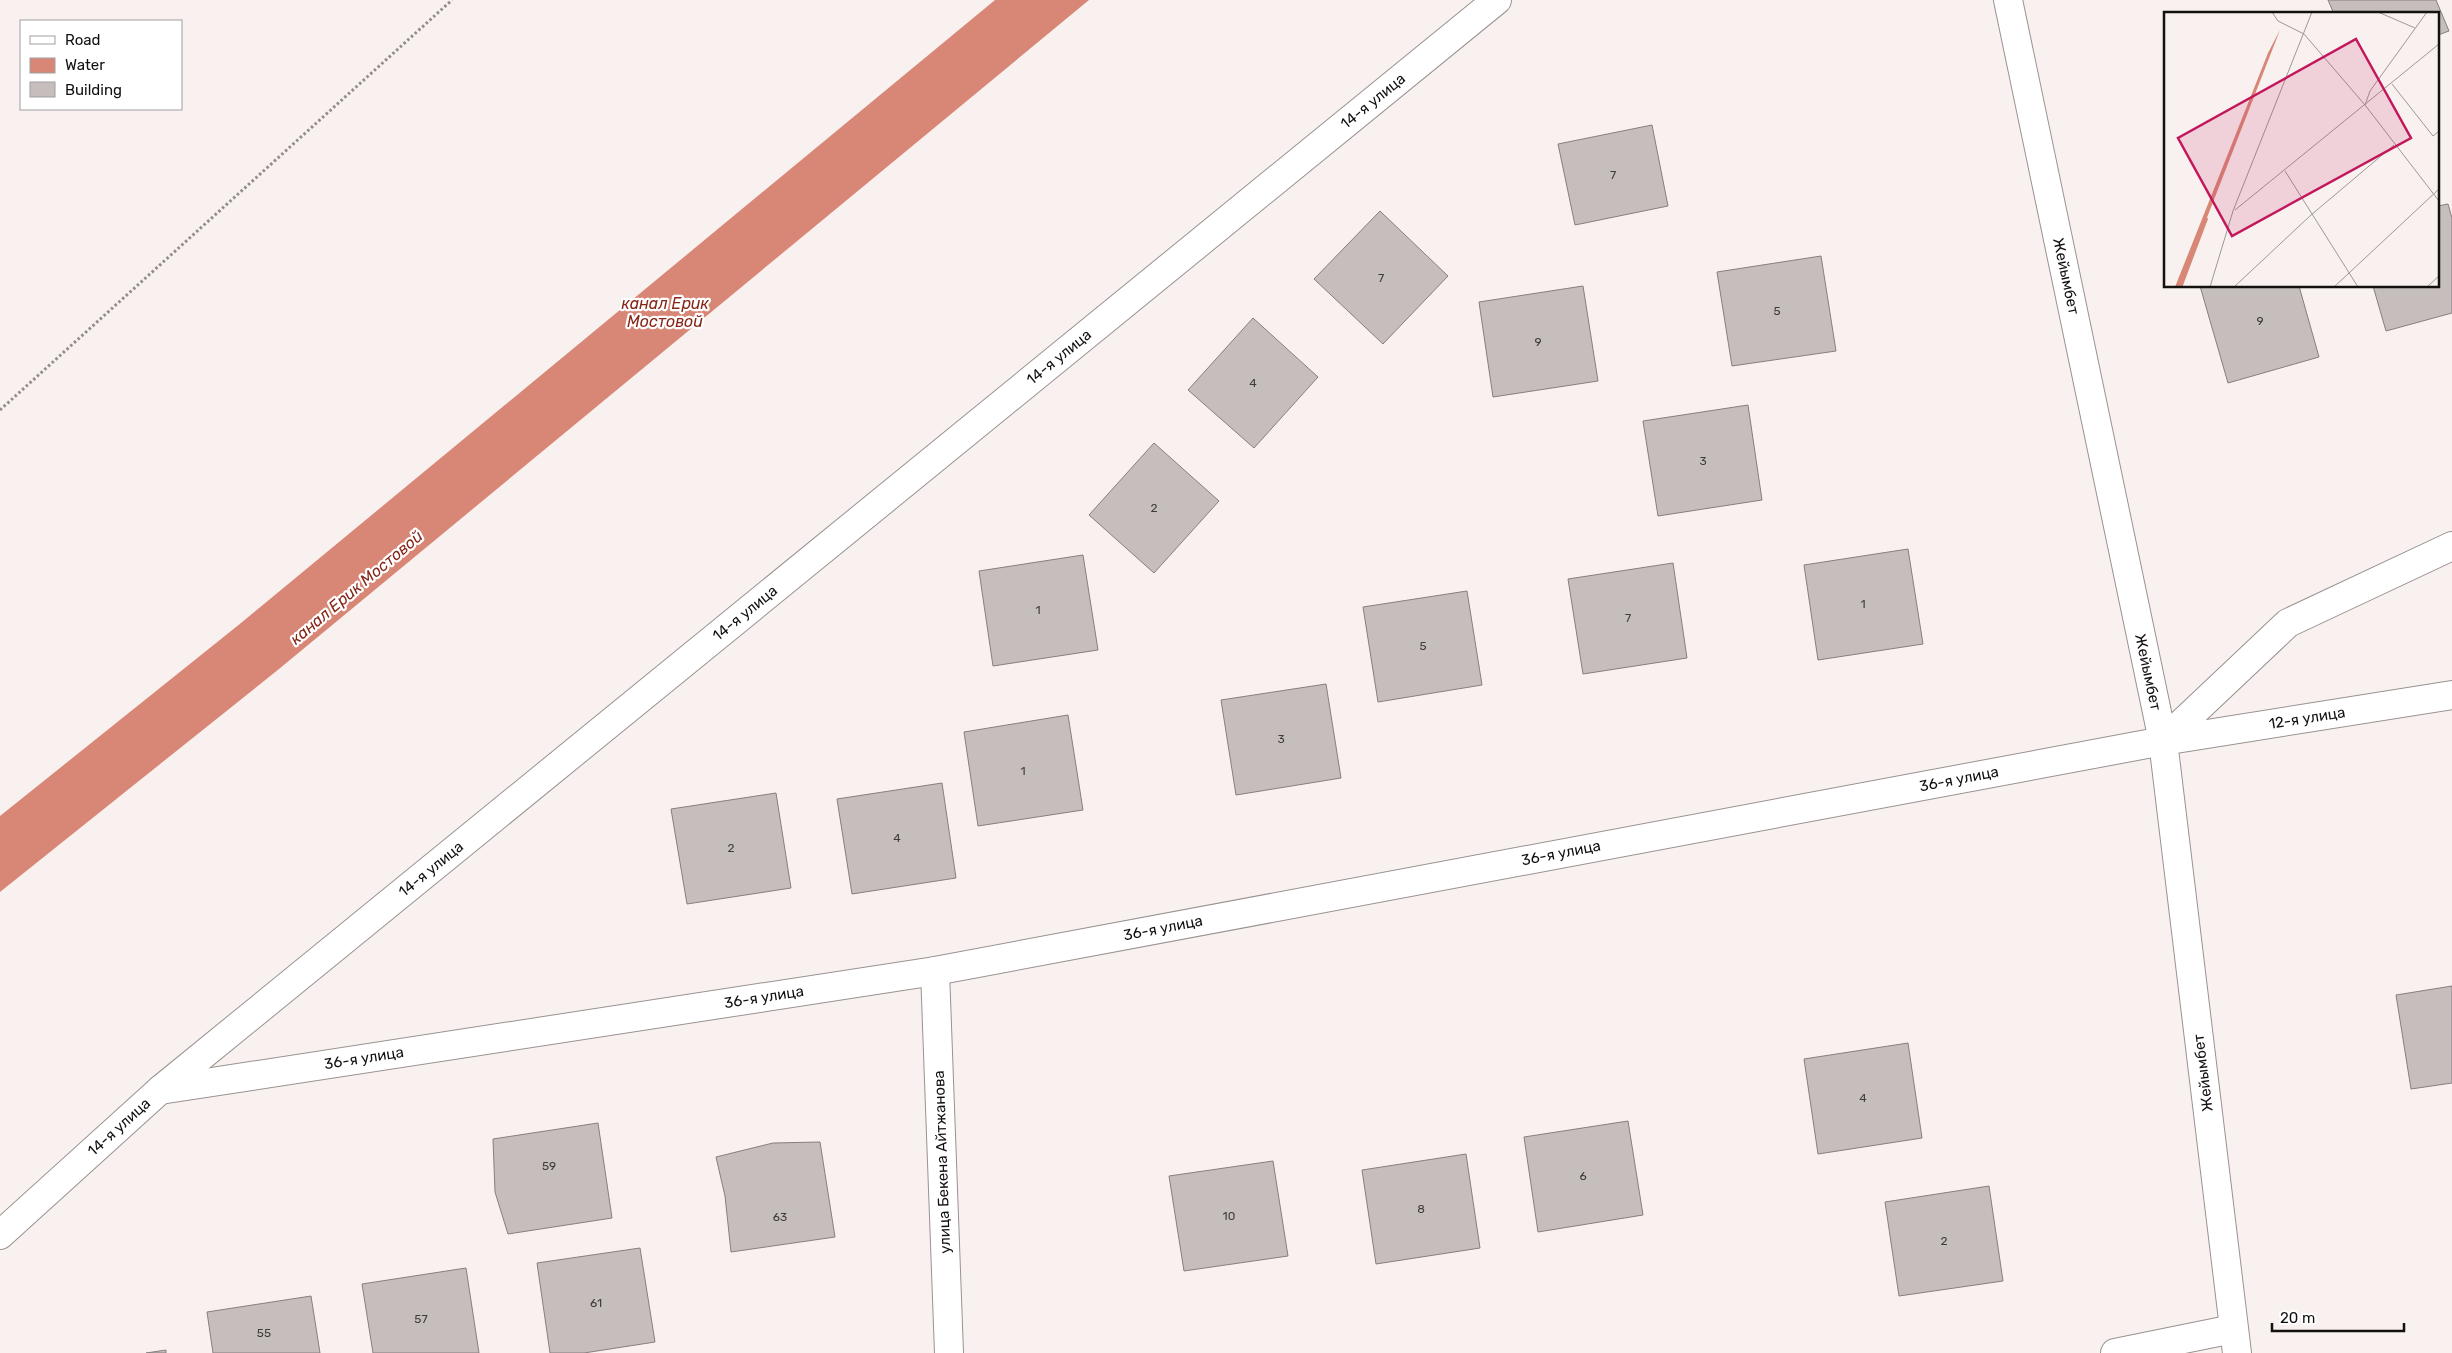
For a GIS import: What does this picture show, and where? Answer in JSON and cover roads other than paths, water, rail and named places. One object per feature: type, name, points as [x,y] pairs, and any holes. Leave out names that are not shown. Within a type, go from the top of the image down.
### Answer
[{"type":"street","name":"14-я улица","points":[[0,1235],[160,1090],[1497,0]]},
{"type":"street","name":"Жейымбет","points":[[2008,0],[2163,741],[2235,1341]]},
{"type":"street","points":[[2163,741],[2288,623],[2452,546]]},
{"type":"street","name":"12-я улица","points":[[2163,741],[2452,695]]},
{"type":"street","name":"36-я улица","points":[[160,1090],[934,971],[2163,741]]},
{"type":"street","name":"улица Бекена Айтжанова","points":[[934,971],[949,1353]]},
{"type":"street","points":[[2115,1353],[2235,1341]]},
{"type":"water","name":"канал Ерик Мостовой","points":[[995,0],[1089,0],[279,669],[0,892],[0,816],[241,623]]}]
